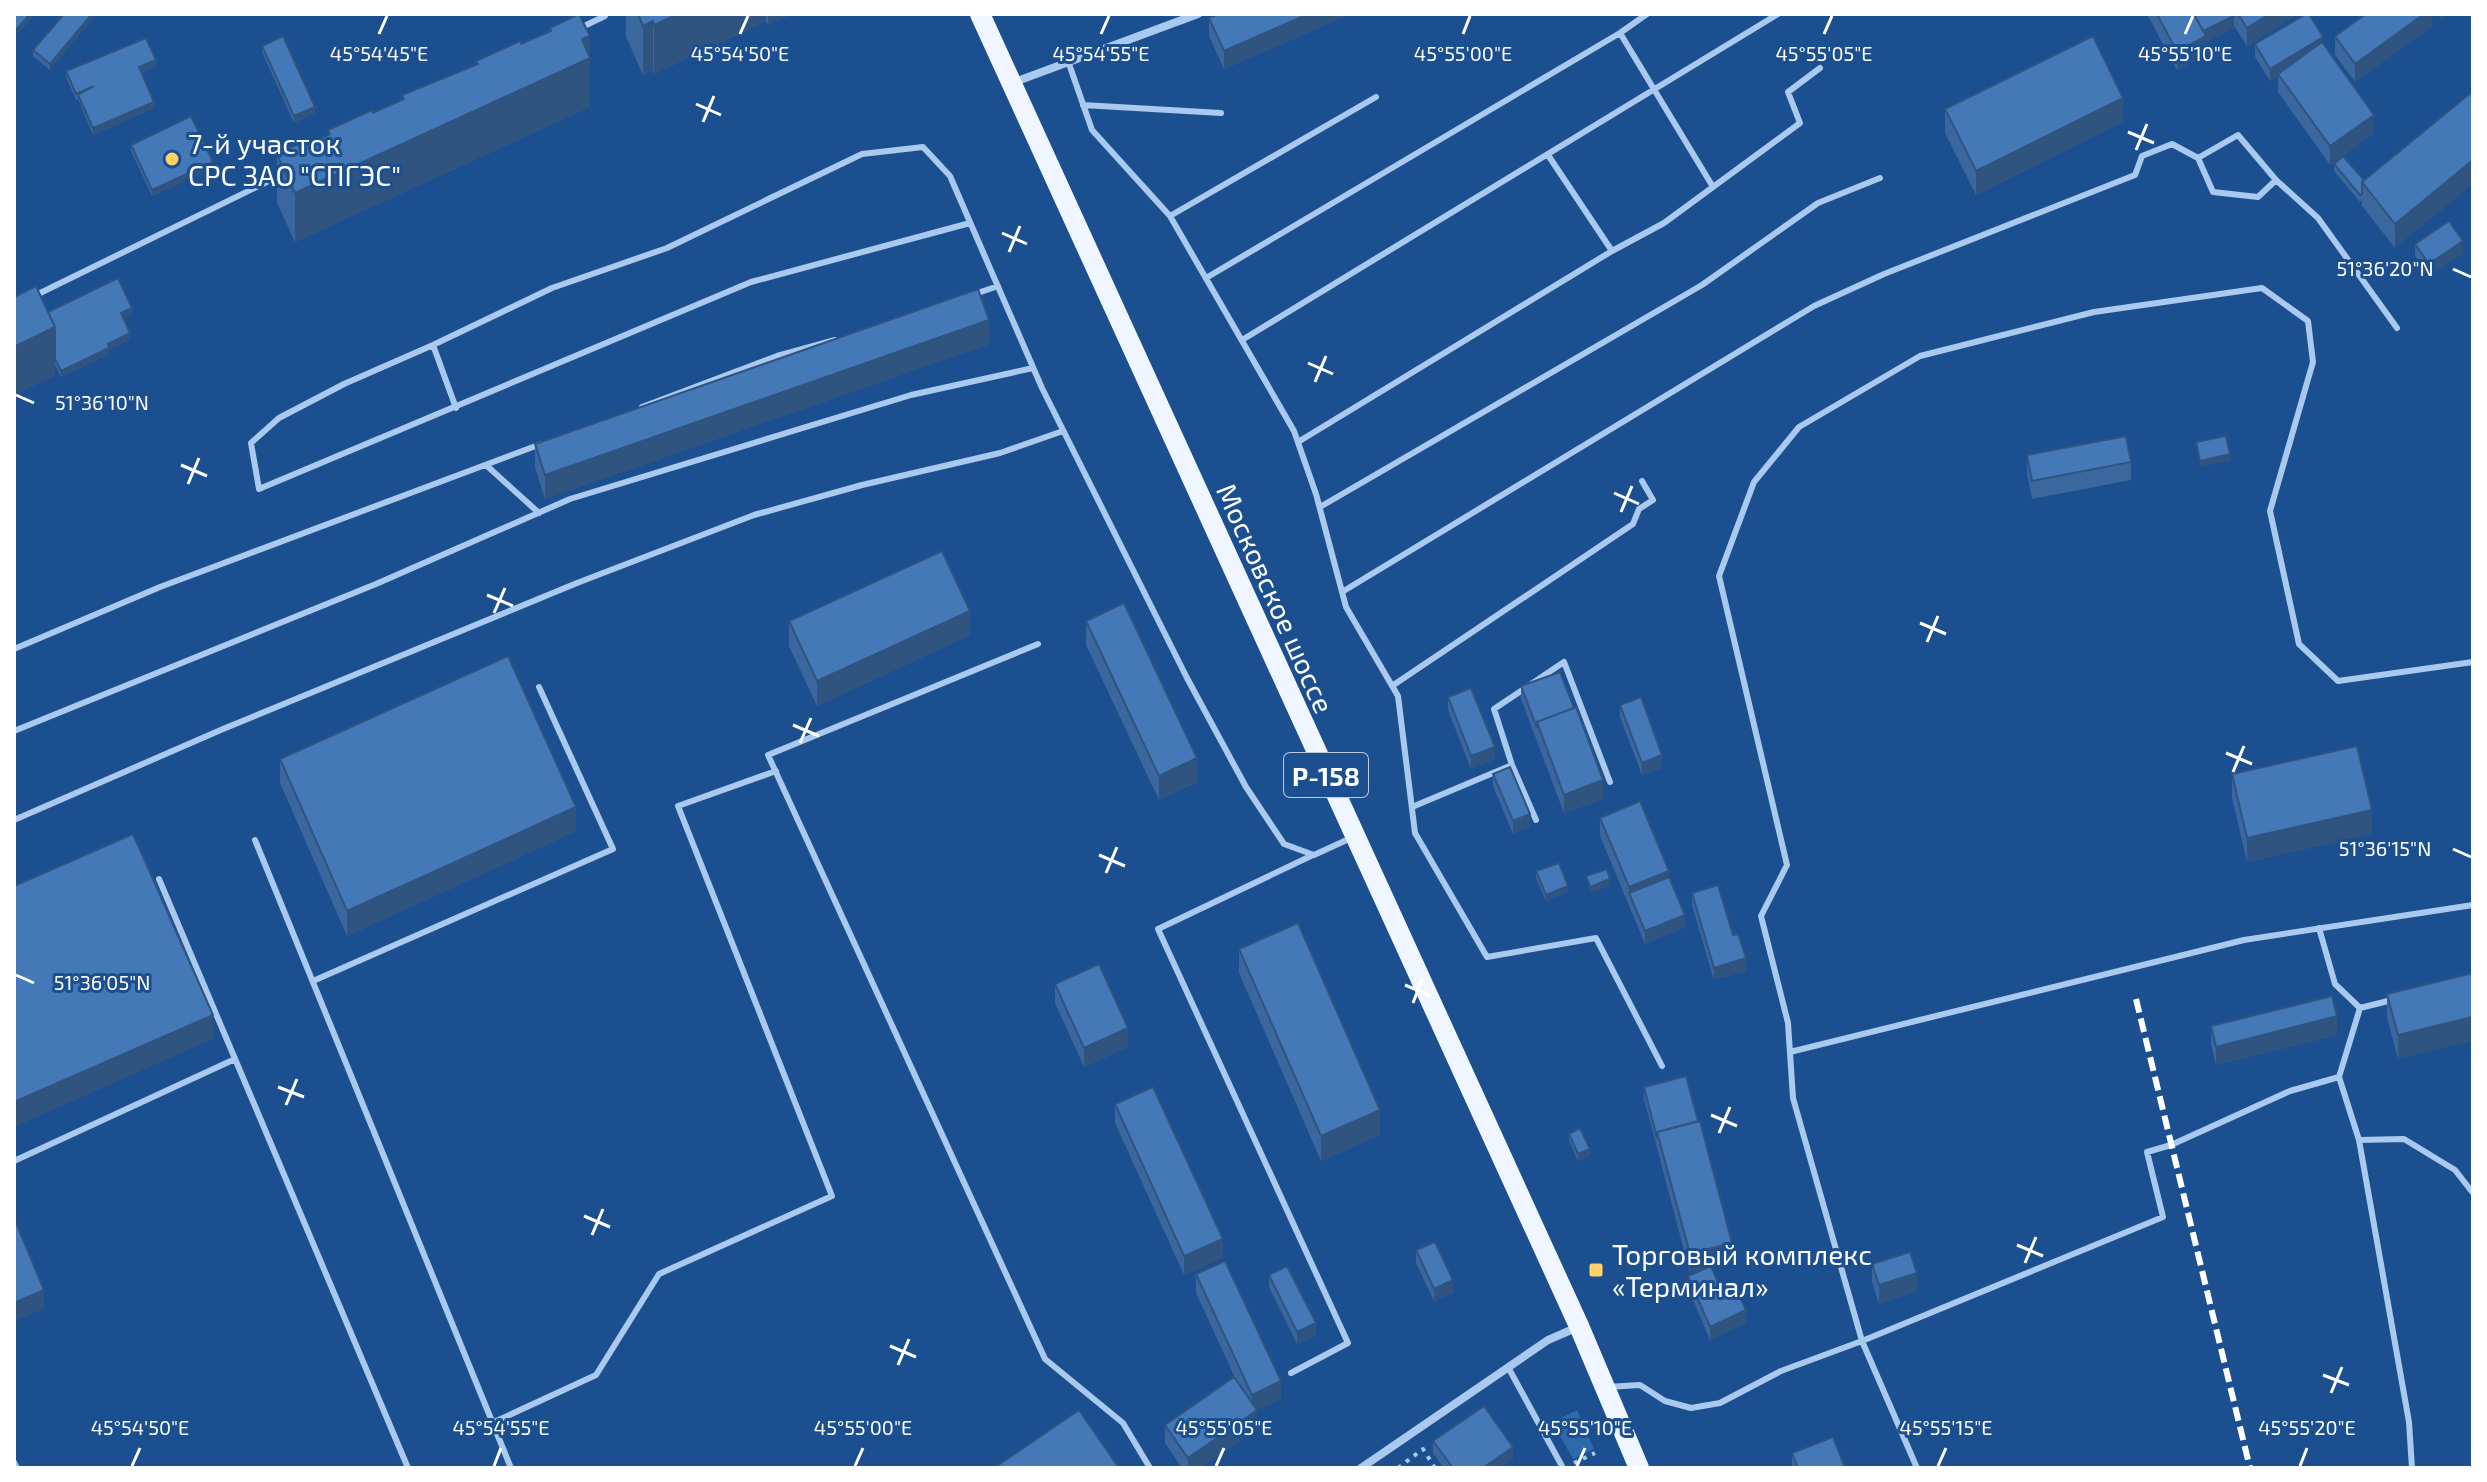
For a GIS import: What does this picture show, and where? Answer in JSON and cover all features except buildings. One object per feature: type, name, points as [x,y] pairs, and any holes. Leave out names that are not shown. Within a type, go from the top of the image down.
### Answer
[{"type":"main road","name":"Московское шоссе","points":[[980,14],[1579,1326],[1639,1468]]},
{"type":"street","points":[[1012,83],[1198,14]]},
{"type":"street","points":[[1361,1468],[1548,1340],[1579,1326]]},
{"type":"lane","points":[[563,37],[605,14]]},
{"type":"lane","points":[[1206,278],[1620,33],[1647,14]]},
{"type":"lane","points":[[1242,340],[1778,14]]},
{"type":"lane","points":[[1620,33],[1713,187]]},
{"type":"lane","points":[[1068,61],[1092,130],[1170,216],[1298,442],[1320,507],[1346,607],[1398,696],[1415,833],[1487,957],[1596,938],[1662,1066]]},
{"type":"lane","points":[[1298,442],[1612,251],[1664,223],[1800,123],[1788,92],[1820,68]]},
{"type":"lane","points":[[1170,216],[1376,97]]},
{"type":"lane","points":[[1083,105],[1221,113]]},
{"type":"lane","points":[[2198,158],[2238,135],[2276,180],[2318,218],[2397,328]]},
{"type":"lane","points":[[1342,592],[1814,306],[1884,274],[2135,175],[2142,156],[2172,144],[2198,158],[2213,192],[2258,197],[2276,180]]},
{"type":"lane","points":[[970,223],[751,282],[259,489],[251,443],[279,418],[344,384],[552,288],[667,248],[862,154],[923,147],[950,176],[1063,431],[1180,665],[1246,787],[1284,844],[1314,855]]},
{"type":"lane","points":[[1548,155],[1612,251]]},
{"type":"lane","points":[[28,299],[296,168]]},
{"type":"lane","points":[[1320,507],[1702,285],[1818,203],[1880,178]]},
{"type":"lane","points":[[970,296],[998,286]]},
{"type":"lane","points":[[1917,1468],[1862,1341],[1793,1098],[1788,1023],[1761,916],[1787,865],[1719,576],[1754,482],[1799,427],[1920,356],[2094,312],[2262,288],[2308,321],[2313,362],[2270,511],[2299,644],[2338,681],[2473,662]]},
{"type":"lane","points":[[630,411],[777,356],[845,337]]},
{"type":"lane","points":[[433,345],[456,408]]},
{"type":"lane","points":[[14,731],[376,584],[570,499],[911,395],[1033,368]]},
{"type":"lane","points":[[14,820],[238,723],[577,583],[754,515],[862,485],[1000,453],[1063,431]]},
{"type":"lane","points":[[14,649],[160,587],[543,444]]},
{"type":"lane","points":[[486,465],[539,513]]},
{"type":"lane","points":[[1392,686],[1633,524],[1639,509],[1653,500],[1642,481]]},
{"type":"lane","points":[[1038,644],[768,755],[1045,1359],[1123,1423],[1150,1468]]},
{"type":"lane","points":[[1536,820],[1512,765],[1494,709],[1564,662],[1610,782]]},
{"type":"lane","points":[[313,981],[613,849],[539,687]]},
{"type":"lane","points":[[1412,807],[1512,765]]},
{"type":"lane","points":[[492,1423],[596,1375],[659,1274],[832,1196],[678,806],[776,771]]},
{"type":"lane","points":[[1291,1373],[1348,1343],[1158,929],[1354,837]]},
{"type":"lane","points":[[255,840],[511,1468]]},
{"type":"lane","points":[[159,879],[408,1468]]},
{"type":"lane","points":[[1790,1052],[2244,940],[2473,905]]},
{"type":"lane","points":[[2319,928],[2335,984],[2360,1008]]},
{"type":"lane","points":[[2360,1008],[2402,998]]},
{"type":"lane","points":[[2360,1008],[2339,1077],[2359,1140],[2409,1422],[2412,1468]]},
{"type":"lane","points":[[14,1161],[235,1059]]},
{"type":"lane","points":[[1605,1387],[1640,1385],[1665,1401],[1691,1408],[1720,1403],[1781,1371],[1862,1341],[2163,1217],[2147,1152],[2171,1145],[2290,1091],[2339,1077]]},
{"type":"lane","points":[[2359,1140],[2404,1139],[2455,1170],[2473,1193]]},
{"type":"lane","points":[[1508,1367],[1564,1468]]},
{"type":"lane","points":[[14,1462],[17,1468]]},
{"type":"path","points":[[1398,1468],[1423,1449],[1435,1468]]},
{"type":"path","points":[[1564,1468],[1595,1453]]},
{"type":"shaded area","points":[[1577,1410],[1594,1449],[1573,1459],[1552,1422]]},
{"type":"railway","points":[[2136,999],[2250,1468]]},
{"type":"place","name":"7-й участок СРС ЗАО \"СПГЭС\"","points":[[172,159]]},
{"type":"place","name":"Торговый комплекс «Терминал»","points":[[1596,1270]]}]
